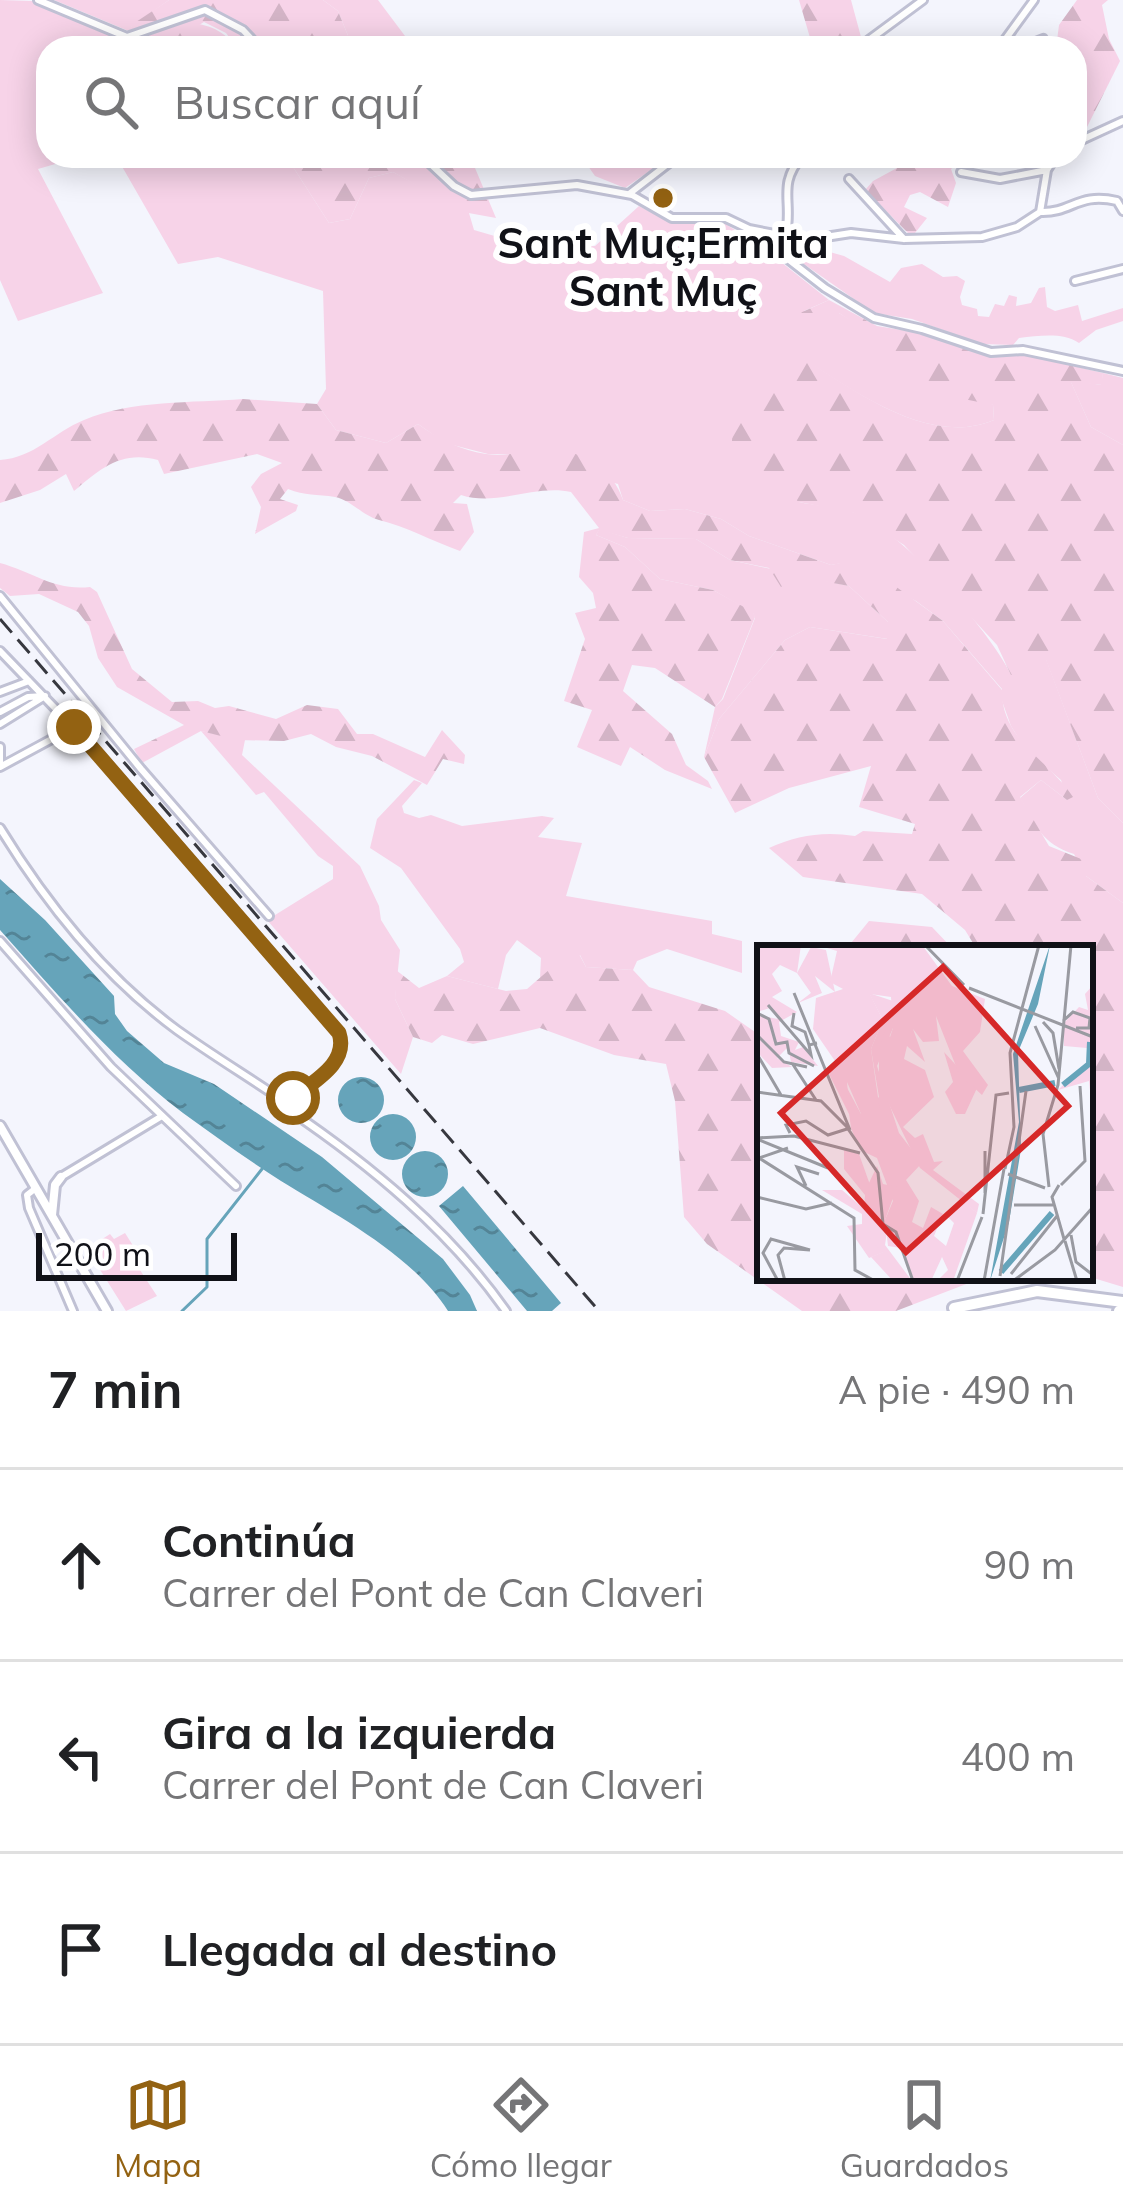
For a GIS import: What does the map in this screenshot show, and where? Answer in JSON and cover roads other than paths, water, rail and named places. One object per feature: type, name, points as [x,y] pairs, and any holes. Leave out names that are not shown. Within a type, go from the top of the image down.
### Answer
[{"type":"highway","points":[[954,1308],[1037,1291],[1122,1308]]},
{"type":"main road","points":[[0,1126],[107,1311]]},
{"type":"main road","points":[[34,1185],[58,1181],[52,1216]]},
{"type":"street","points":[[38,0],[125,36]]},
{"type":"street","points":[[874,36],[923,0]]},
{"type":"street","points":[[1008,36],[1034,0]]},
{"type":"street","points":[[130,36],[205,10],[249,36]]},
{"type":"street","points":[[1087,137],[1123,121]]},
{"type":"street","points":[[435,168],[471,195],[568,184],[629,194],[666,216],[726,218],[746,227],[839,298],[874,318],[991,352],[1023,350],[1123,371]]},
{"type":"street","points":[[629,194],[663,168]]},
{"type":"street","points":[[786,234],[786,182],[791,168]]},
{"type":"street","points":[[962,172],[1000,179],[1047,170],[1040,212]]},
{"type":"street","points":[[849,178],[904,239]]},
{"type":"street","points":[[746,227],[806,240],[851,233],[904,239],[982,237],[1089,196],[1117,201],[1123,211]]},
{"type":"street","points":[[1075,281],[1123,269]]},
{"type":"street","points":[[0,596],[268,916]]},
{"type":"street","points":[[0,651],[74,727],[339,1033],[342,1044],[334,1064],[289,1100]]},
{"type":"street","points":[[0,692],[28,681]]},
{"type":"street","points":[[0,712],[28,697],[45,696]]},
{"type":"street","points":[[0,724],[45,696]]},
{"type":"street","points":[[0,747],[0,765],[74,727]]},
{"type":"street","points":[[0,828],[56,910],[123,983],[175,1028],[289,1100],[296,1114],[435,1226],[472,1264],[506,1311]]},
{"type":"street","points":[[0,941],[111,1067],[236,1186]]},
{"type":"street","points":[[58,1181],[162,1117]]},
{"type":"street","points":[[34,1185],[27,1195],[28,1208],[73,1311]]},
{"type":"water","points":[[0,879],[45,920],[114,996],[115,1014],[127,1031],[164,1063],[214,1084],[322,1157],[443,1259],[477,1311],[448,1311],[394,1254],[232,1148],[133,1071],[0,930]]},
{"type":"water","points":[[361,1077],[377,1084],[384,1100],[377,1116],[361,1123],[345,1116],[338,1100],[345,1084]]},
{"type":"water","points":[[393,1114],[409,1121],[416,1137],[409,1153],[393,1160],[377,1153],[370,1137],[377,1121]]},
{"type":"water","points":[[425,1151],[441,1158],[448,1174],[441,1190],[425,1197],[409,1190],[402,1174],[409,1158]]},
{"type":"water","points":[[463,1186],[561,1303],[552,1311],[527,1311],[439,1206]]},
{"type":"waterway","points":[[182,1311],[207,1287],[207,1239],[262,1169]]},
{"type":"railway","points":[[0,619],[599,1311]]},
{"type":"place","name":"Sant Muç;Ermita Sant Muç","points":[[663,198]]}]
